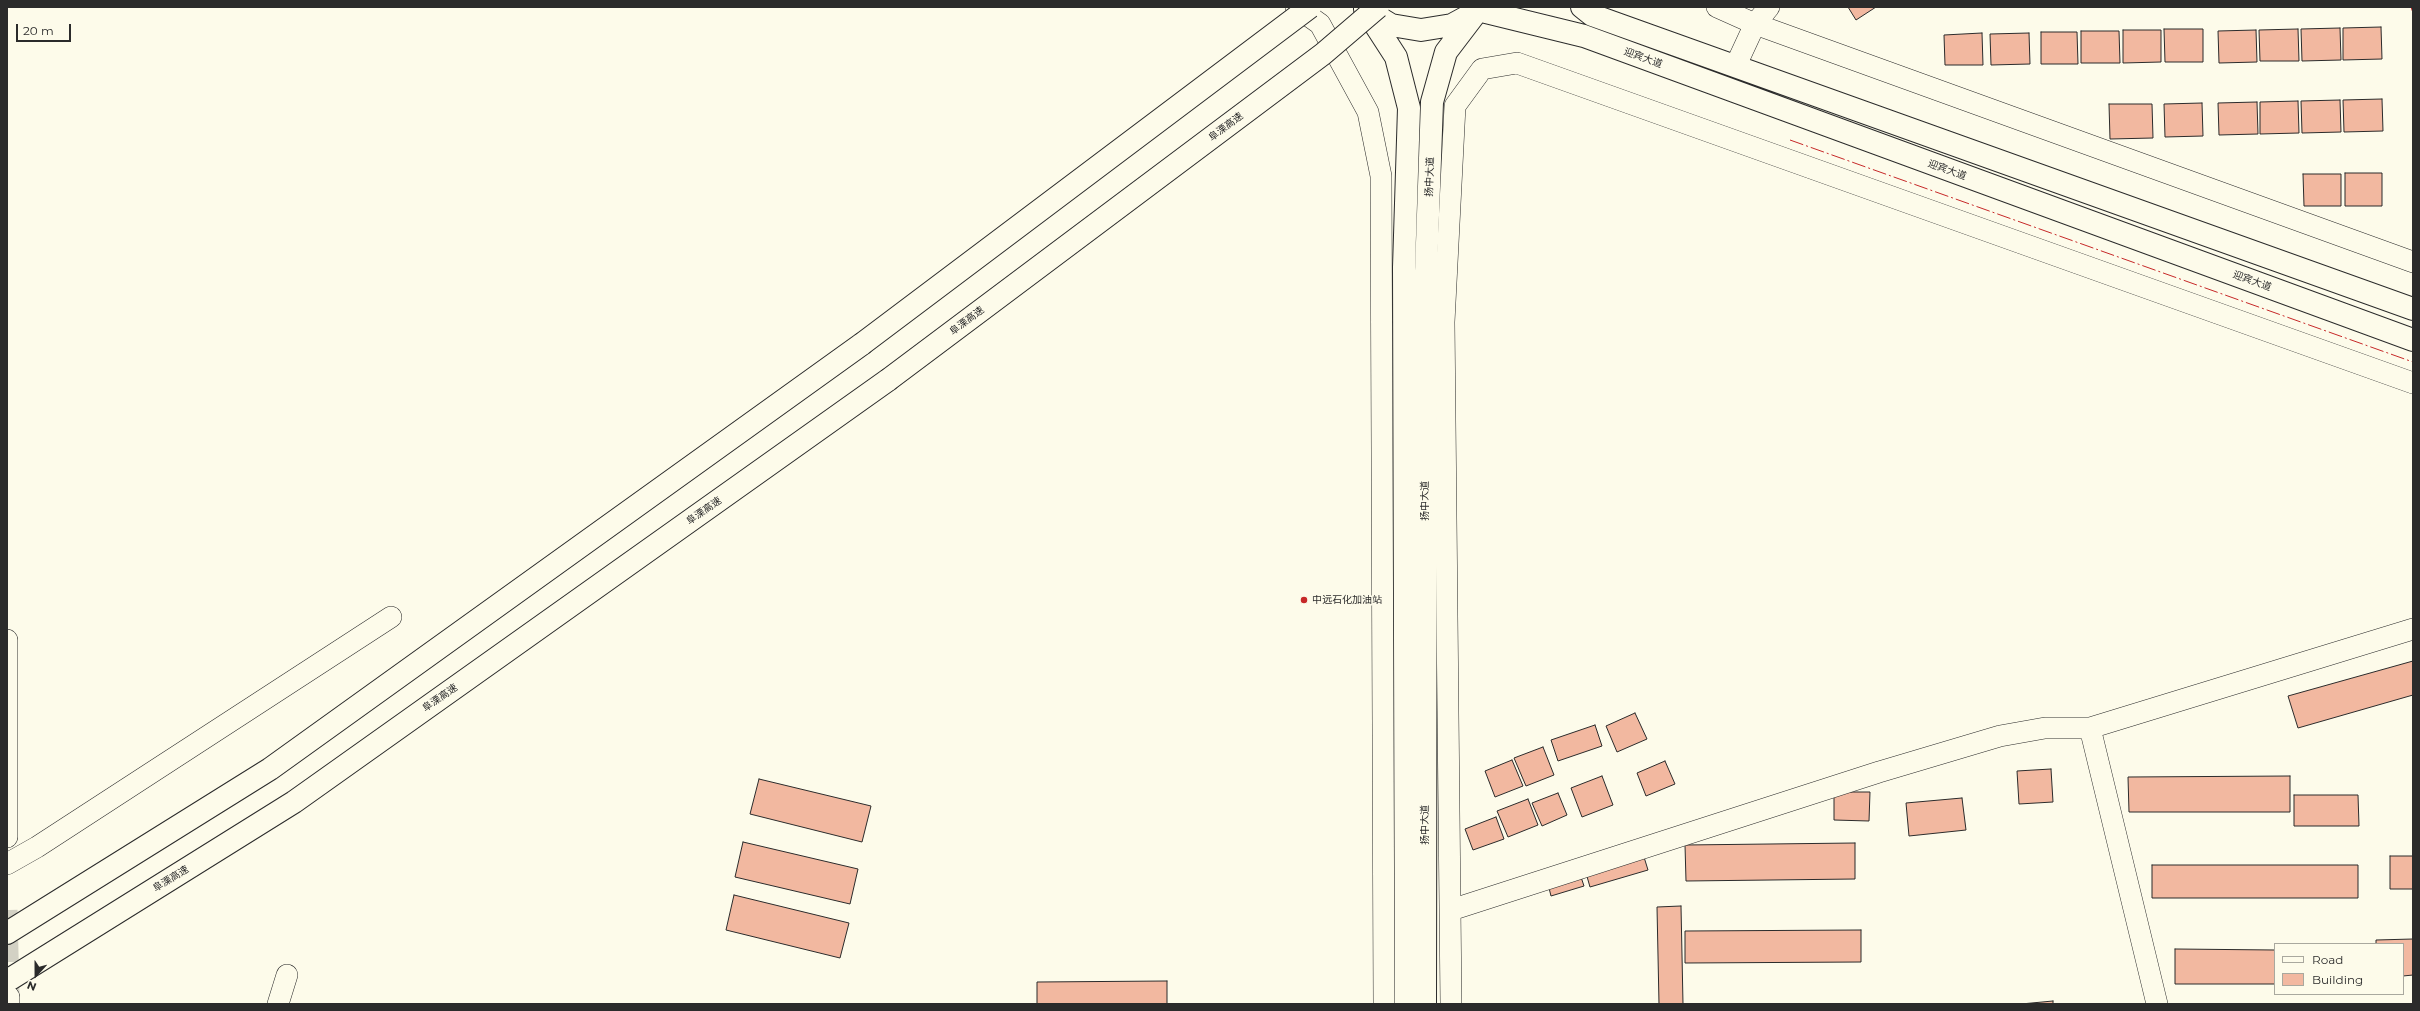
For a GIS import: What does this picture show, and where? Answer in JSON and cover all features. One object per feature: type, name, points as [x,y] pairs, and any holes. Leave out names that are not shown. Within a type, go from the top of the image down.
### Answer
[{"type":"main road","points":[[7,933],[270,769],[862,344],[1310,7]]},
{"type":"main road","points":[[1582,7],[1592,14],[1736,65],[1985,157],[2413,309]]},
{"type":"main road","points":[[1368,8],[1391,24],[1422,30],[1452,25],[1480,9]]},
{"type":"main road","name":"阜溧高速","points":[[8,994],[294,802],[888,380],[1323,54],[1368,8]]},
{"type":"main road","name":"扬中大道","points":[[1368,8],[1396,57],[1409,108],[1404,267],[1406,1004]]},
{"type":"main road","name":"扬中大道","points":[[1425,1004],[1426,271],[1432,102],[1446,52],[1480,9]]},
{"type":"main road","name":"迎宾大道","points":[[1480,9],[1584,36],[2413,340]]},
{"type":"street","points":[[1296,7],[1320,24],[1368,112],[1382,176],[1384,1004]]},
{"type":"street","points":[[1717,7],[1755,24],[2413,262]]},
{"type":"street","points":[[1736,65],[1755,24],[1769,7]]},
{"type":"street","points":[[1451,1004],[1444,322],[1455,106],[1482,69],[1517,62],[2413,383]]},
{"type":"street","points":[[7,864],[37,847],[390,617]]},
{"type":"street","points":[[1451,910],[1879,772],[2000,736],[2045,728],[2090,728],[2413,629]]},
{"type":"street","points":[[7,640],[7,838]]},
{"type":"street","points":[[2090,728],[2157,1004]]},
{"type":"street","points":[[278,1004],[287,975]]},
{"type":"building","points":[[1848,7],[1876,7],[1856,20]]},
{"type":"building","points":[[2381,27],[2382,59],[2343,60],[2343,28]]},
{"type":"building","points":[[2340,28],[2341,60],[2302,61],[2301,29]]},
{"type":"building","points":[[2164,29],[2203,29],[2203,62],[2165,62]]},
{"type":"building","points":[[2298,29],[2299,61],[2260,61],[2259,30]]},
{"type":"building","points":[[2123,30],[2161,30],[2161,62],[2123,63]]},
{"type":"building","points":[[2256,30],[2257,62],[2219,63],[2218,31]]},
{"type":"building","points":[[2081,31],[2119,31],[2120,63],[2081,63]]},
{"type":"building","points":[[2041,32],[2077,32],[2078,64],[2041,64]]},
{"type":"building","points":[[1982,33],[1983,65],[1945,65],[1944,35]]},
{"type":"building","points":[[2029,33],[2030,64],[1991,65],[1990,34]]},
{"type":"building","points":[[2382,99],[2383,131],[2344,132],[2343,100]]},
{"type":"building","points":[[2340,100],[2341,132],[2302,133],[2301,101]]},
{"type":"building","points":[[2298,101],[2299,133],[2260,134],[2260,102]]},
{"type":"building","points":[[2257,102],[2258,134],[2219,135],[2218,103]]},
{"type":"building","points":[[2202,103],[2203,136],[2165,137],[2164,104]]},
{"type":"building","points":[[2109,104],[2152,104],[2153,138],[2110,139]]},
{"type":"building","points":[[2345,173],[2382,173],[2382,206],[2345,206]]},
{"type":"building","points":[[2303,174],[2341,174],[2341,206],[2304,206]]},
{"type":"building","points":[[2413,661],[2413,695],[2298,728],[2288,696]]},
{"type":"building","points":[[1635,713],[1647,739],[1617,752],[1606,726]]},
{"type":"building","points":[[1595,725],[1602,746],[1558,761],[1551,740]]},
{"type":"building","points":[[1543,747],[1554,775],[1526,786],[1514,758]]},
{"type":"building","points":[[1512,760],[1523,786],[1495,797],[1485,771]]},
{"type":"building","points":[[1665,761],[1675,784],[1646,796],[1637,773]]},
{"type":"building","points":[[2051,769],[2053,802],[2019,804],[2017,771]]},
{"type":"building","points":[[1602,776],[1613,805],[1582,817],[1571,788]]},
{"type":"building","points":[[2290,776],[2290,812],[2129,812],[2128,777]]},
{"type":"building","points":[[759,779],[871,806],[862,842],[750,814]]},
{"type":"building","points":[[1834,792],[1870,792],[1869,821],[1834,820]]},
{"type":"building","points":[[1558,793],[1567,815],[1542,826],[1532,803]]},
{"type":"building","points":[[2294,795],[2358,795],[2359,826],[2294,826]]},
{"type":"building","points":[[1962,798],[1966,830],[1909,836],[1906,803]]},
{"type":"building","points":[[1528,799],[1538,825],[1508,837],[1497,811]]},
{"type":"building","points":[[1496,817],[1504,839],[1473,850],[1465,829]]},
{"type":"building","points":[[743,842],[858,869],[850,904],[735,877]]},
{"type":"building","points":[[1855,843],[1855,879],[1686,881],[1685,845]]},
{"type":"building","points":[[2390,856],[2413,856],[2413,889],[2390,889]]},
{"type":"building","points":[[1644,857],[1648,870],[1590,887],[1586,873]]},
{"type":"building","points":[[2152,865],[2358,865],[2358,898],[2152,898]]},
{"type":"building","points":[[1580,874],[1584,886],[1551,896],[1548,884]]},
{"type":"building","points":[[734,895],[849,923],[840,958],[726,930]]},
{"type":"building","points":[[1681,906],[1683,1004],[1659,1004],[1657,907]]},
{"type":"building","points":[[1861,930],[1861,962],[1685,963],[1685,931]]},
{"type":"building","points":[[2413,939],[2413,975],[2404,976],[2404,943],[2376,943],[2376,940]]},
{"type":"building","points":[[2175,949],[2274,950],[2274,984],[2175,984]]},
{"type":"building","points":[[1167,981],[1167,1004],[1037,1004],[1037,982]]},
{"type":"building","points":[[2053,1001],[2053,1004],[2021,1004]]},
{"type":"tunnel","points":[[7,910],[9,996]]},
{"type":"power","points":[[2411,7],[2413,13]]},
{"type":"power","points":[[1790,140],[2413,362]]},
{"type":"place","name":"中远石化加油站","points":[[1304,600]]}]
